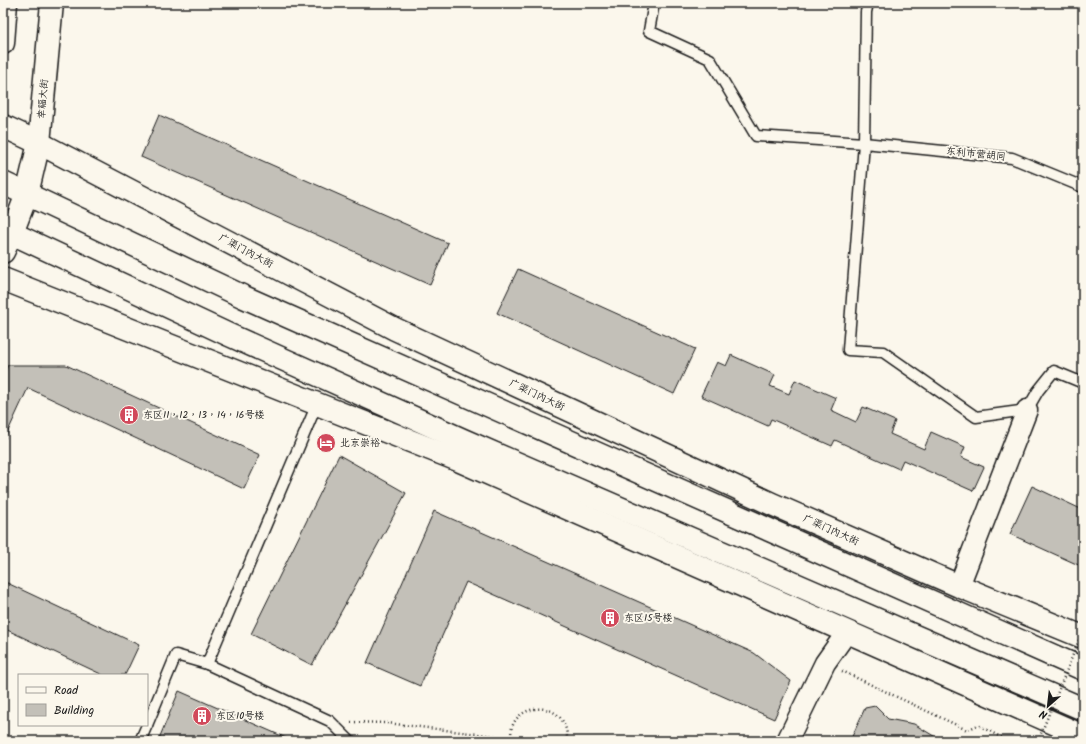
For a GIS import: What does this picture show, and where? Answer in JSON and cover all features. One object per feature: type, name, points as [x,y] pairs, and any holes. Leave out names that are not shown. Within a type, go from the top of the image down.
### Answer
[{"type":"main road","points":[[3,43],[6,3]]},
{"type":"main road","name":"幸福大街","points":[[6,238],[27,194],[39,143],[52,3]]},
{"type":"main road","name":"广渠门内大街","points":[[3,126],[39,143],[395,329],[772,504],[958,586],[1083,637]]},
{"type":"main road","points":[[3,183],[251,300],[1083,669]]},
{"type":"main road","points":[[6,238],[227,334],[463,440],[1083,709]]},
{"type":"main road","points":[[3,279],[458,460],[1083,736]]},
{"type":"street","points":[[958,586],[1027,410]]},
{"type":"street","points":[[787,741],[825,663],[847,632]]},
{"type":"lane","name":"东利市营胡同","points":[[654,3],[649,31],[710,59],[756,136],[864,144],[1012,158],[1083,187]]},
{"type":"lane","points":[[868,3],[866,12],[864,144],[848,350],[883,352],[976,417],[1027,410],[1038,391],[1054,371],[1083,383]]},
{"type":"lane","points":[[207,664],[317,404]]},
{"type":"lane","points":[[148,723],[176,655],[207,664],[330,721],[350,741]]},
{"type":"lane","points":[[140,741],[147,726]]},
{"type":"path","points":[[1038,741],[1083,630]]},
{"type":"path","points":[[825,663],[967,730],[978,726],[1008,741]]},
{"type":"path","points":[[330,721],[387,723],[511,740],[512,729],[516,720],[522,713],[531,709],[540,708],[549,710],[558,715],[567,731],[567,741]]},
{"type":"building","points":[[159,115],[448,243],[430,285],[141,157]]},
{"type":"building","points":[[518,269],[695,349],[674,394],[497,313]]},
{"type":"building","points":[[731,355],[775,375],[770,386],[789,394],[795,380],[836,398],[831,410],[856,422],[863,407],[895,421],[890,434],[924,449],[931,432],[965,447],[961,457],[984,467],[973,491],[903,460],[899,469],[835,440],[832,446],[771,419],[768,426],[701,396],[717,362],[726,366]]},
{"type":"building","name":"东区11，12，13，14，16号楼","points":[[8,365],[66,365],[260,455],[244,489],[28,388],[3,442],[3,376]]},
{"type":"building","points":[[339,455],[406,493],[312,665],[251,634]]},
{"type":"building","points":[[1032,486],[1083,510],[1083,567],[1010,534]]},
{"type":"building","name":"东区15号楼","points":[[434,511],[754,653],[791,681],[774,719],[466,582],[420,686],[367,663]]},
{"type":"building","points":[[3,581],[139,645],[125,674],[101,674],[3,628]]},
{"type":"building","name":"东区10号楼","points":[[179,691],[293,741],[158,741]]},
{"type":"building","points":[[875,706],[888,719],[914,724],[942,741],[850,741],[865,708]]},
{"type":"place","name":"东区11，12，13，14，16号楼","points":[[129,415]]},
{"type":"place","name":"北京崇裕","points":[[326,443]]},
{"type":"place","name":"东区15号楼","points":[[610,618]]},
{"type":"place","name":"东区10号楼","points":[[202,716]]}]
